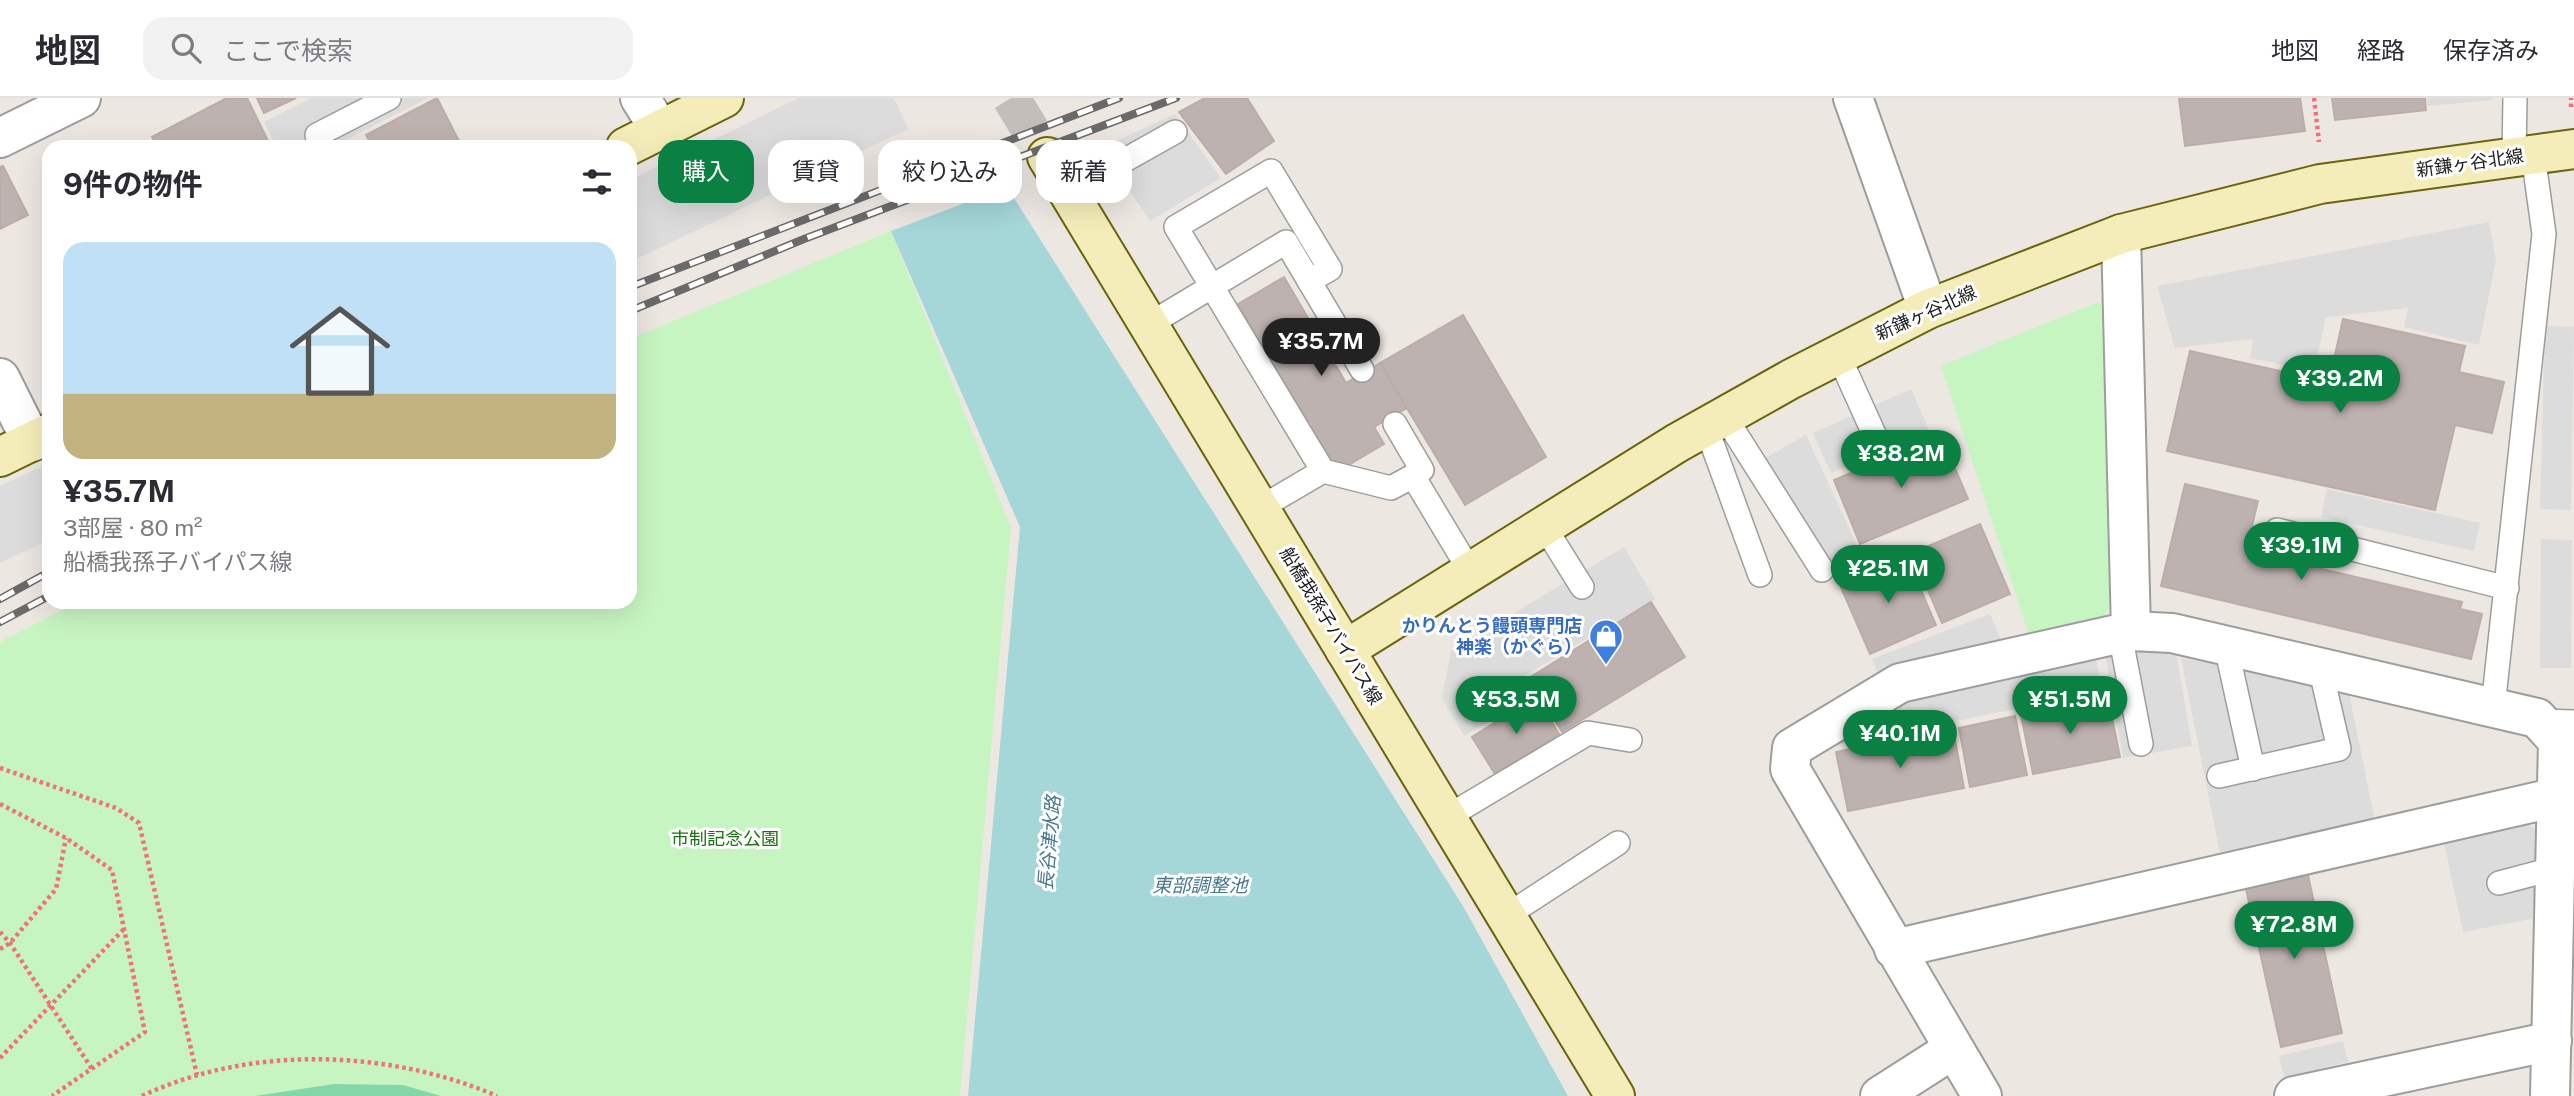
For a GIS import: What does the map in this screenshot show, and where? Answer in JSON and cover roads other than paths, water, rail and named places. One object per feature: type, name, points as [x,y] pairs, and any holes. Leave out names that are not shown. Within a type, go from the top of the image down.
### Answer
[{"type":"street","points":[[0,138],[81,98]]},
{"type":"street","points":[[640,98],[660,130]]},
{"type":"street","points":[[637,142],[724,98]]},
{"type":"street","points":[[1853,98],[1928,309]]},
{"type":"street","name":"新鎌ヶ谷北線","points":[[1345,650],[1715,422],[1838,354],[1928,309],[2121,234],[2320,184],[2574,149]]},
{"type":"street","name":"船橋我孫子バイパス線","points":[[1075,203],[1615,1096]]},
{"type":"street","points":[[2121,234],[2125,633]]},
{"type":"street","points":[[0,378],[27,444]]},
{"type":"street","points":[[1982,1096],[1952,1050],[1790,769],[1792,748],[1900,683],[2125,633],[2172,633],[2557,722],[2557,797],[2562,888],[2550,1096]]},
{"type":"street","points":[[1894,949],[2557,797]]},
{"type":"street","points":[[2294,1096],[2552,1041]]},
{"type":"street","points":[[1880,1096],[1952,1050]]},
{"type":"lane","points":[[320,140],[317,135],[389,98]]},
{"type":"lane","points":[[2493,707],[2543,234],[2523,156],[2515,98]]},
{"type":"lane","points":[[1132,156],[1175,132]]},
{"type":"lane","points":[[1309,281],[1330,269],[1270,170],[1176,227],[1256,350],[1305,433],[1323,471]]},
{"type":"lane","points":[[1148,325],[1286,242],[1309,281],[1319,313],[1350,360]]},
{"type":"lane","points":[[1838,354],[1879,445]]},
{"type":"lane","points":[[1715,422],[1822,570]]},
{"type":"lane","points":[[1715,422],[1760,575]]},
{"type":"lane","points":[[1260,508],[1323,471],[1391,488],[1413,476],[1422,470],[1395,424]]},
{"type":"lane","points":[[1413,476],[1470,571]]},
{"type":"lane","points":[[1544,526],[1581,587]]},
{"type":"lane","points":[[2277,530],[2507,588]]},
{"type":"lane","points":[[2125,633],[2141,744]]},
{"type":"lane","points":[[2226,646],[2253,768]]},
{"type":"lane","points":[[2219,776],[2339,749],[2320,667]]},
{"type":"lane","points":[[1447,817],[1588,733],[1630,740]]},
{"type":"lane","points":[[1506,916],[1618,843]]},
{"type":"lane","points":[[2499,883],[2562,888]]},
{"type":"water","name":"東部調整池","points":[[965,203],[1017,203],[1463,906],[1568,1096],[968,1096],[1020,527],[891,231]]},
{"type":"tunnel","points":[[1011,98],[1037,140]]},
{"type":"railway","points":[[637,284],[1119,98]]},
{"type":"railway","points":[[637,308],[804,239],[1176,98]]},
{"type":"railway","points":[[0,599],[42,576]]},
{"type":"railway","points":[[0,622],[42,600]]},
{"type":"place","name":"かりんとう饅頭専門店 神楽（かぐら）","points":[[1606,666]]},
{"type":"park label","name":"市制記念公園","points":[[725,839]]},
{"type":"water label","name":"長谷津水路","points":[[1049,843]]}]
